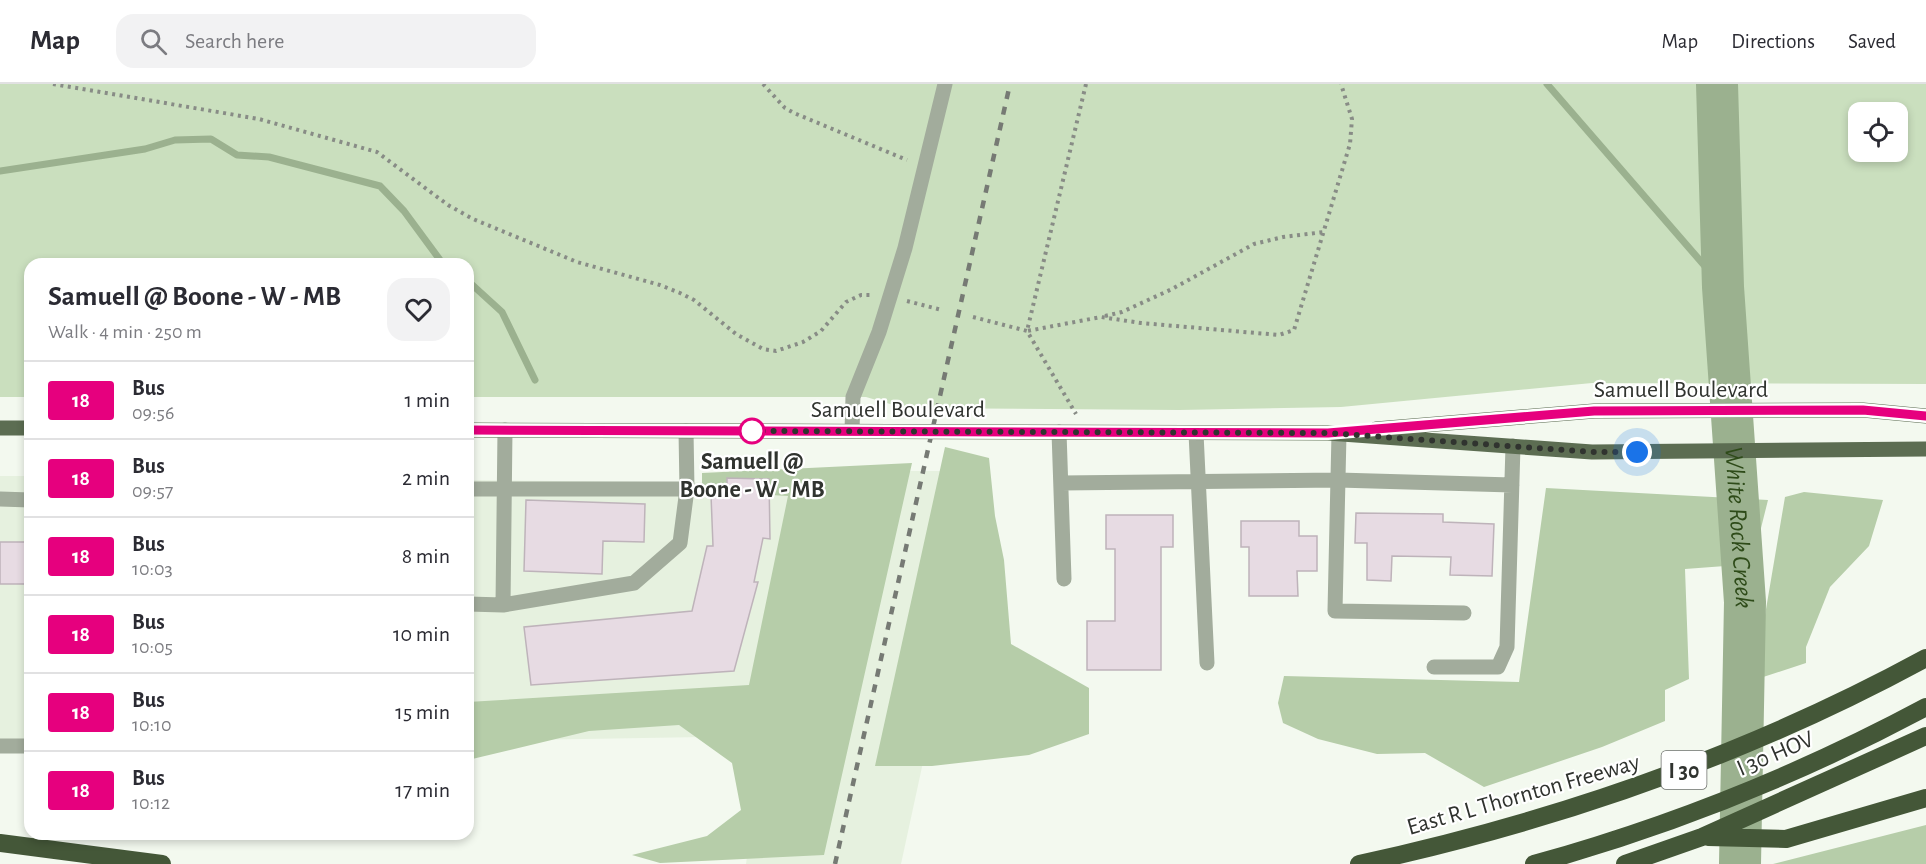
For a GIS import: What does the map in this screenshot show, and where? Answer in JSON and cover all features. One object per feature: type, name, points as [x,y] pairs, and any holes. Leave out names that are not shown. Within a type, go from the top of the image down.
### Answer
[{"type":"highway","name":"East R L Thornton Freeway","points":[[1359,864],[1429,849],[1570,810],[1689,768],[1880,683],[1926,658]]},
{"type":"highway","name":"I 30 HOV","points":[[1534,864],[1599,846],[1701,811],[1808,766],[1926,707]]},
{"type":"highway","points":[[1625,864],[1702,837],[1926,736]]},
{"type":"highway","points":[[1702,837],[1786,839],[1926,798]]},
{"type":"highway","points":[[0,843],[162,864]]},
{"type":"main road","name":"Samuell Boulevard","points":[[1334,433],[1594,411],[1863,410],[1926,416]]},
{"type":"main road","points":[[0,428],[24,428]]},
{"type":"main road","name":"Samuell Boulevard","points":[[474,430],[1334,433],[1592,452],[1926,449]]},
{"type":"street","points":[[852,431],[853,397],[890,297],[905,248],[945,84]]},
{"type":"street","points":[[503,605],[505,430]]},
{"type":"street","points":[[474,604],[503,605],[634,583],[680,543],[687,489],[686,431]]},
{"type":"street","points":[[1059,432],[1064,579]]},
{"type":"street","points":[[1196,433],[1207,663]]},
{"type":"street","points":[[1334,433],[1338,480],[1335,611],[1464,613]]},
{"type":"street","points":[[1434,667],[1498,667],[1507,647],[1513,446]]},
{"type":"street","points":[[1061,483],[1338,480],[1512,485]]},
{"type":"street","points":[[474,489],[687,489]]},
{"type":"street","points":[[0,499],[24,500]]},
{"type":"street","points":[[0,746],[24,746]]},
{"type":"path","points":[[53,84],[259,119],[377,152],[448,204],[473,219],[577,262],[660,285],[694,300],[736,334],[763,349],[776,351],[803,342],[821,331],[846,303],[861,295],[890,297],[942,310]]},
{"type":"path","points":[[763,84],[785,108],[794,113],[925,168]]},
{"type":"path","points":[[1086,84],[1027,331],[1087,432]]},
{"type":"path","points":[[1101,317],[1142,323],[1279,335],[1288,333],[1297,326],[1352,131],[1352,119],[1341,84]]},
{"type":"path","points":[[973,317],[1027,331],[1122,312],[1172,289],[1254,244],[1283,237],[1324,232]]},
{"type":"shaded area","points":[[862,471],[986,471],[901,864],[746,864],[757,785],[770,736],[474,741],[474,480],[830,484]]},
{"type":"shaded area","points":[[0,476],[24,476],[24,748],[0,749]]},
{"type":"green space","points":[[0,84],[1926,84],[1926,384],[1592,383],[1341,407],[1179,410],[904,408],[866,397],[474,397],[474,258],[24,258],[24,397],[0,397]]},
{"type":"green space","points":[[945,447],[989,458],[995,516],[1004,560],[1011,644],[1089,688],[1089,734],[1029,755],[932,766],[875,766]]},
{"type":"green space","points":[[912,463],[824,855],[660,863],[632,855],[707,836],[741,810],[732,763],[679,725],[589,731],[474,759],[474,702],[749,685],[788,496],[702,491],[702,473]]},
{"type":"green space","points":[[1546,488],[1768,500],[1752,564],[1685,569],[1689,679],[1665,690],[1665,721],[1602,747],[1484,787],[1425,753],[1377,754],[1318,739],[1283,723],[1278,703],[1284,676],[1519,682]]},
{"type":"green space","points":[[1804,492],[1883,500],[1869,546],[1830,587],[1806,647],[1806,663],[1754,680],[1785,497]]},
{"type":"green space","points":[[1926,825],[1926,864],[1773,864]]},
{"type":"building","points":[[727,478],[769,479],[770,539],[763,538],[754,582],[758,582],[734,671],[531,685],[524,627],[692,611],[707,546],[713,546],[711,495],[727,494]]},
{"type":"building","points":[[526,500],[645,504],[644,542],[603,541],[602,574],[524,571]]},
{"type":"building","points":[[1356,513],[1443,514],[1443,522],[1494,524],[1492,576],[1450,575],[1451,557],[1392,556],[1391,581],[1367,580],[1367,543],[1355,543]]},
{"type":"building","points":[[1106,515],[1173,515],[1173,547],[1161,547],[1161,670],[1087,670],[1087,621],[1115,621],[1115,549],[1106,549]]},
{"type":"building","points":[[1241,521],[1299,521],[1299,536],[1317,536],[1317,571],[1297,571],[1298,596],[1249,596],[1249,547],[1241,547]]},
{"type":"building","points":[[0,542],[24,542],[24,584],[0,584]]},
{"type":"waterway","points":[[1547,84],[1723,287]]},
{"type":"waterway","name":"White Rock Creek","points":[[1717,84],[1723,287],[1745,602],[1740,864]]},
{"type":"waterway","points":[[0,171],[145,149],[175,140],[211,139],[237,155],[269,157],[380,186],[404,211],[439,258]]},
{"type":"waterway","points":[[474,286],[502,312],[535,380]]},
{"type":"railway","points":[[835,864],[1010,84]]},
{"type":"bus line","name":"18","points":[[474,430],[1328,433],[1594,411],[1863,410],[1926,416]]},
{"type":"place","name":"Samuell @ Boone - W - MB","points":[[752,431]]},
{"type":"route","points":[[752,431],[1328,433],[1592,452],[1637,452]]}]
